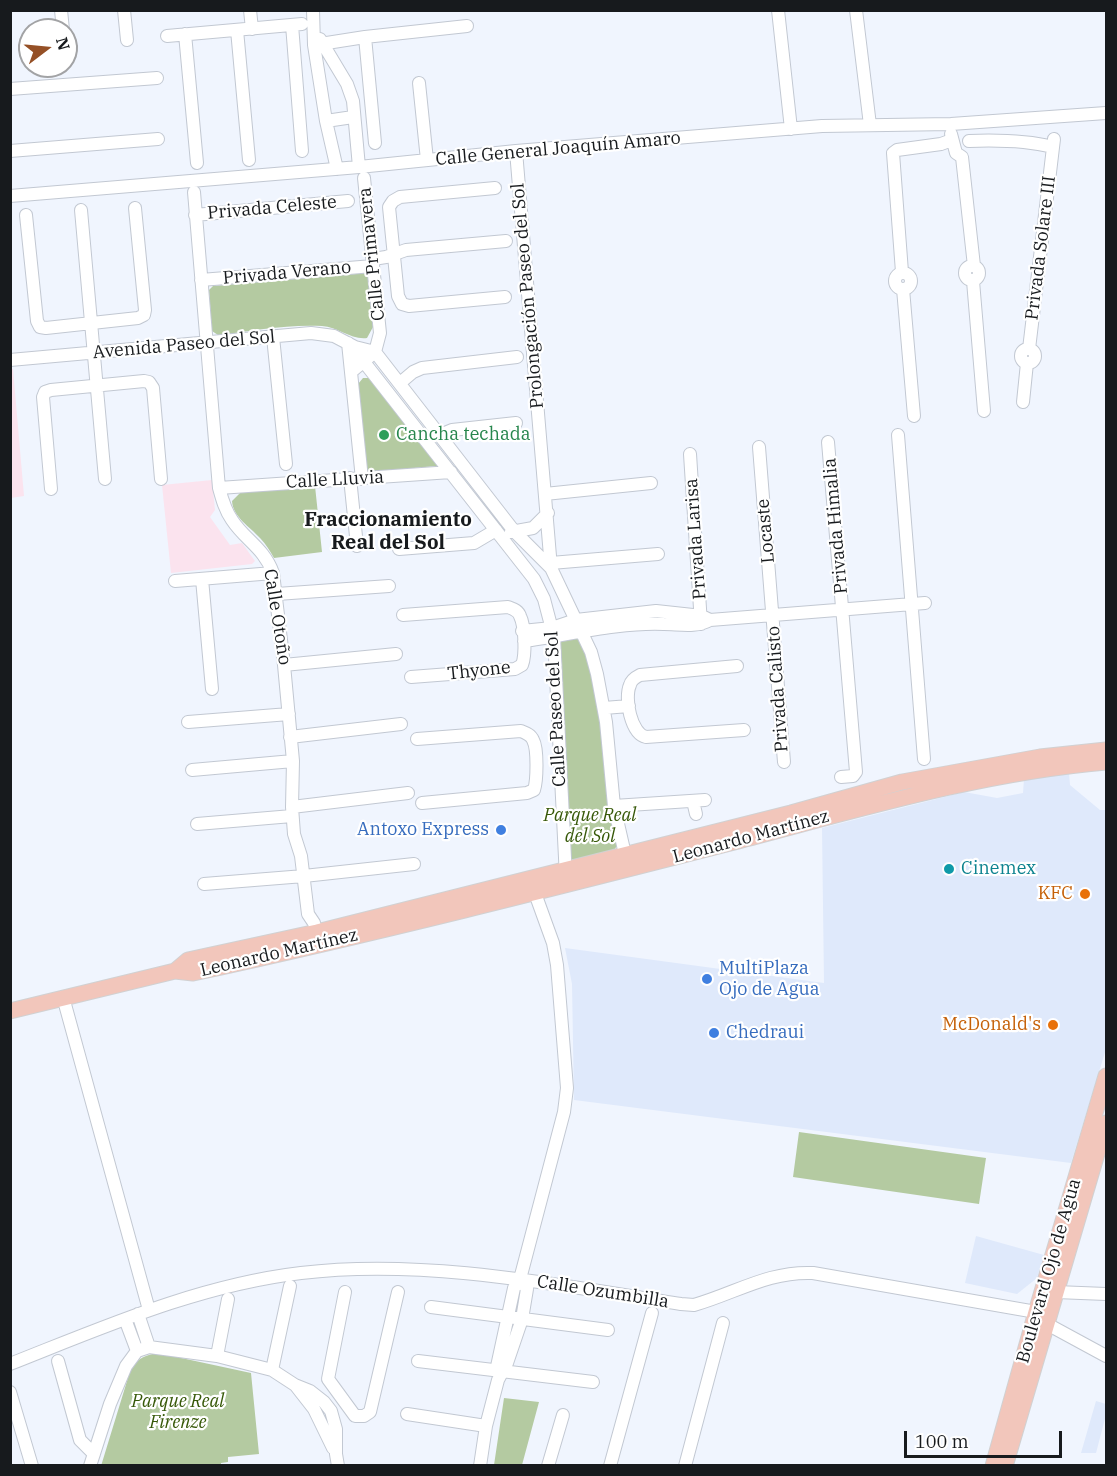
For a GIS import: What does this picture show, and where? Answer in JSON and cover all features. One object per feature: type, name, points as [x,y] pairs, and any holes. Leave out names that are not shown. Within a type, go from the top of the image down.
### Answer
[{"type":"main road","name":"Leonardo Martínez","points":[[793,819],[902,782],[1023,760],[1107,750]]},
{"type":"main road","points":[[988,766],[1006,776],[1023,760]]},
{"type":"main road","name":"Leonardo Martínez","points":[[10,1011],[175,971],[188,960],[310,940],[793,819],[1006,776],[1107,762]]},
{"type":"main road","name":"Boulevard Ojo de Agua","points":[[993,1466],[1036,1312],[1107,1076]]},
{"type":"main road","name":"Boulevard Ojo de Agua","points":[[1005,1466],[1107,1123]]},
{"type":"street","points":[[124,10],[127,40]]},
{"type":"street","points":[[250,10],[252,29]]},
{"type":"street","points":[[313,10],[319,45],[326,121],[337,169]]},
{"type":"street","points":[[778,10],[791,129]]},
{"type":"street","points":[[856,10],[870,125]]},
{"type":"street","points":[[167,36],[297,25],[302,150]]},
{"type":"street","points":[[319,45],[364,37],[467,26]]},
{"type":"street","points":[[237,30],[249,160]]},
{"type":"street","points":[[185,34],[197,163]]},
{"type":"street","points":[[364,37],[375,143]]},
{"type":"street","name":"Calle Primavera","points":[[319,45],[347,84],[353,101],[353,117],[373,258],[380,333],[375,352]]},
{"type":"street","points":[[10,89],[157,78]]},
{"type":"street","points":[[418,82],[427,160]]},
{"type":"street","name":"Calle General Joaquín Amaro","points":[[10,196],[337,169],[362,172],[427,160],[822,126],[966,123],[1107,113]]},
{"type":"street","points":[[326,121],[353,117]]},
{"type":"street","points":[[951,123],[952,140],[956,153],[962,157]]},
{"type":"street","points":[[962,157],[969,150],[966,123]]},
{"type":"street","points":[[10,151],[158,139]]},
{"type":"street","points":[[914,416],[903,290],[910,287],[912,280],[909,274],[902,272],[893,153],[897,150],[941,144],[952,140]]},
{"type":"street","name":"Privada Solare III","points":[[969,141],[1053,143],[1029,349],[1034,352],[1035,357],[1032,362],[1027,363],[1023,402]]},
{"type":"street","name":"Prolongación Paseo del Sol","points":[[516,152],[551,566]]},
{"type":"street","points":[[962,157],[974,266],[980,274],[978,279],[973,281],[984,411]]},
{"type":"street","points":[[495,188],[400,197],[389,207],[398,251],[398,296],[402,304],[409,306],[505,297]]},
{"type":"street","name":"Calle Otoño","points":[[194,192],[219,488],[223,504],[232,521],[261,550],[273,573],[293,761],[294,834],[301,856],[308,914],[314,922],[310,940]]},
{"type":"street","name":"Privada Celeste","points":[[195,215],[348,201]]},
{"type":"street","points":[[26,216],[37,321],[40,327],[138,318],[144,315],[135,208]]},
{"type":"street","points":[[81,210],[105,479]]},
{"type":"street","name":"Privada Verano","points":[[201,280],[373,258],[398,251],[506,241]]},
{"type":"street","name":"Avenida Paseo del Sol","points":[[10,360],[311,333],[334,336],[352,345]]},
{"type":"street","points":[[273,337],[286,464]]},
{"type":"street","points":[[357,546],[352,345],[375,352]]},
{"type":"street","name":"Calle Paseo del Sol","points":[[352,345],[534,579],[544,599],[553,632],[565,877]]},
{"type":"street","points":[[352,371],[375,352]]},
{"type":"street","name":"Calle Paseo del Sol","points":[[375,352],[514,531],[551,566],[591,652],[604,708],[614,806],[627,862]]},
{"type":"street","points":[[400,383],[412,372],[422,368],[517,357]]},
{"type":"street","points":[[51,489],[43,397],[45,392],[97,385],[149,382],[153,388],[161,479]]},
{"type":"street","points":[[440,435],[452,430],[516,423]]},
{"type":"street","points":[[898,435],[924,759]]},
{"type":"street","name":"Privada Himalia","points":[[828,442],[856,772],[853,776],[841,777]]},
{"type":"street","name":"Locaste","points":[[759,447],[773,615]]},
{"type":"street","name":"Privada Larisa","points":[[690,454],[704,620]]},
{"type":"street","name":"Calle Lluvia","points":[[219,488],[451,472]]},
{"type":"street","points":[[545,494],[651,483]]},
{"type":"street","points":[[399,549],[474,543],[533,528],[548,513]]},
{"type":"street","points":[[551,566],[658,554]]},
{"type":"street","points":[[175,581],[273,573]]},
{"type":"street","points":[[202,579],[212,689]]},
{"type":"street","points":[[277,594],[389,586]]},
{"type":"street","points":[[403,615],[508,607],[516,609],[520,616],[523,636],[553,632],[579,625],[657,623],[925,603]]},
{"type":"street","name":"Privada Calisto","points":[[773,615],[784,762]]},
{"type":"street","name":"Thyone","points":[[411,677],[515,669],[522,665],[525,658],[523,636]]},
{"type":"street","points":[[284,664],[396,654]]},
{"type":"street","points":[[737,666],[640,675],[629,686],[629,706],[634,728],[640,735],[646,737],[744,730]]},
{"type":"street","points":[[604,708],[629,706]]},
{"type":"street","points":[[188,722],[289,714]]},
{"type":"street","points":[[290,737],[401,724]]},
{"type":"street","points":[[417,739],[521,731],[529,734],[534,740],[536,761],[536,784],[534,790],[527,793],[422,802]]},
{"type":"street","points":[[536,761],[559,759]]},
{"type":"street","points":[[192,770],[293,761]]},
{"type":"street","points":[[197,824],[408,793]]},
{"type":"street","points":[[614,806],[699,801],[696,814]]},
{"type":"street","points":[[204,884],[414,864]]},
{"type":"street","name":"Calle Ozumbilla","points":[[532,885],[553,943],[557,965],[567,1088],[564,1112],[520,1279],[694,1305],[774,1276],[795,1272],[813,1272],[1036,1312]]},
{"type":"street","points":[[63,997],[143,1312],[142,1349],[126,1365],[110,1404],[92,1462]]},
{"type":"street","points":[[10,1364],[143,1312],[236,1285],[301,1273],[390,1268],[520,1279]]},
{"type":"street","points":[[499,1374],[506,1287],[520,1279]]},
{"type":"street","points":[[480,1466],[486,1426],[499,1374],[522,1319],[527,1289],[520,1279]]},
{"type":"street","points":[[272,1370],[290,1286]]},
{"type":"street","points":[[345,1292],[328,1379],[355,1416],[364,1416],[370,1412],[398,1292]]},
{"type":"street","points":[[1056,1292],[1107,1294]]},
{"type":"street","points":[[217,1356],[228,1299]]},
{"type":"street","points":[[430,1307],[608,1330]]},
{"type":"street","points":[[1036,1312],[1047,1324],[1107,1356]]},
{"type":"street","points":[[610,1466],[652,1313]]},
{"type":"street","points":[[125,1319],[142,1349]]},
{"type":"street","points":[[685,1466],[723,1323]]},
{"type":"street","points":[[142,1349],[217,1356],[272,1370],[323,1407],[336,1429],[337,1460]]},
{"type":"street","points":[[418,1360],[499,1374],[593,1382]]},
{"type":"street","points":[[58,1361],[80,1440],[92,1462]]},
{"type":"street","points":[[10,1392],[32,1466]]},
{"type":"street","points":[[323,1407],[346,1402]]},
{"type":"street","points":[[407,1414],[486,1426]]},
{"type":"street","points":[[548,1466],[562,1415]]},
{"type":"street","points":[[471,1466],[482,1452]]},
{"type":"shaded area","points":[[11,369],[13,369],[24,496],[11,498]]},
{"type":"shaded area","points":[[212,480],[215,510],[210,517],[230,545],[242,543],[255,561],[252,564],[171,573],[162,485]]},
{"type":"shaded area","points":[[1069,773],[1070,785],[1100,810],[1106,810],[1106,1049],[1071,1163],[574,1100],[572,984],[565,948],[824,983],[822,828],[964,792],[997,798],[1023,793],[1024,779]]},
{"type":"shaded area","points":[[976,1236],[1044,1255],[1037,1278],[1017,1294],[965,1283]]},
{"type":"shaded area","points":[[1096,1401],[1106,1404],[1106,1415],[1096,1453],[1081,1453]]},
{"type":"green space","points":[[368,273],[373,327],[367,338],[355,337],[322,326],[283,327],[218,335],[212,331],[209,290],[213,286]]},
{"type":"green space","points":[[363,378],[373,380],[439,463],[437,466],[368,472],[358,384]]},
{"type":"green space","points":[[315,486],[322,552],[274,558],[262,540],[239,517],[233,507],[232,501],[241,492]]},
{"type":"green space","name":"Parque Real del Sol","points":[[577,638],[593,676],[599,705],[617,845],[614,851],[573,860],[569,855],[560,640]]},
{"type":"green space","points":[[799,1132],[986,1158],[979,1204],[793,1177]]},
{"type":"green space","name":"Parque Real Firenze","points":[[158,1353],[251,1373],[259,1454],[228,1457],[228,1462],[221,1463],[221,1465],[101,1466],[131,1368],[143,1358]]},
{"type":"green space","points":[[504,1398],[539,1402],[522,1465],[494,1465]]},
{"type":"place","name":"Cancha techada","points":[[384,435]]},
{"type":"place","name":"Antoxo Express","points":[[501,830]]},
{"type":"place","name":"Cinemex","points":[[949,869]]},
{"type":"place","name":"KFC","points":[[1085,894]]},
{"type":"place","name":"MultiPlaza Ojo de Agua","points":[[707,979]]},
{"type":"place","name":"McDonald's","points":[[1053,1025]]},
{"type":"place","name":"Chedraui","points":[[714,1033]]},
{"type":"district","name":"Fraccionamiento Real del Sol","points":[[388,532]]}]
